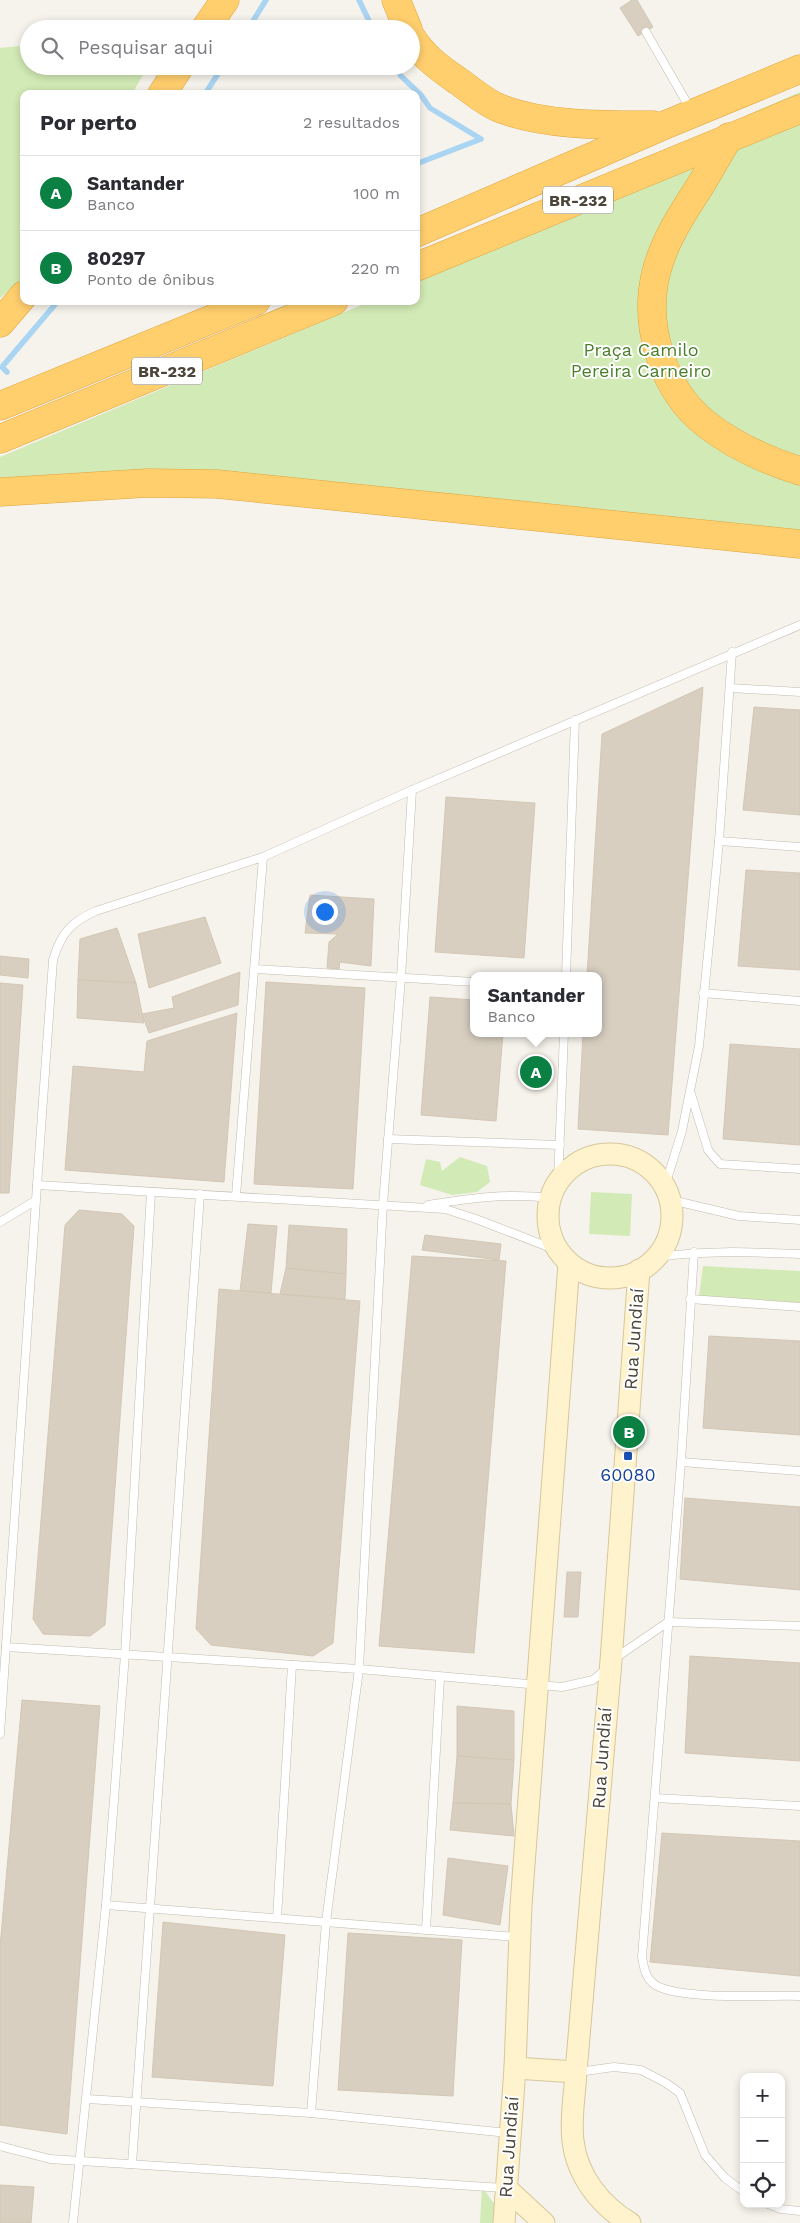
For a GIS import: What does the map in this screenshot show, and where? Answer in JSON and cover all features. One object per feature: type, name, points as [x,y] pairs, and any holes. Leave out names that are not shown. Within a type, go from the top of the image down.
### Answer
[{"type":"highway","points":[[211,20],[225,0]]},
{"type":"highway","points":[[396,0],[404,20]]},
{"type":"highway","points":[[420,50],[441,69],[498,108],[545,120],[611,125],[665,125]]},
{"type":"highway","name":"BR-232","points":[[420,230],[800,69]]},
{"type":"highway","points":[[165,90],[174,75]]},
{"type":"highway","name":"BR-232","points":[[420,265],[800,109]]},
{"type":"highway","points":[[735,135],[668,237],[656,274],[652,307],[654,331],[666,372],[683,400],[705,424],[776,464],[800,471]]},
{"type":"highway","points":[[0,323],[20,300]]},
{"type":"highway","name":"BR-232","points":[[0,406],[246,305]]},
{"type":"highway","name":"BR-232","points":[[0,439],[324,305]]},
{"type":"highway","points":[[0,492],[148,483],[217,484],[800,544]]},
{"type":"street","points":[[613,1154],[634,1159],[652,1170],[668,1193],[672,1216],[671,1231],[665,1245],[656,1257],[639,1270],[622,1277],[603,1277],[585,1272],[564,1257],[551,1235],[548,1217],[554,1190],[573,1166],[592,1157],[613,1154]]},
{"type":"street","name":"Rua Jundiaí","points":[[504,2223],[515,2068],[518,1937],[537,1684],[564,1257]]},
{"type":"street","name":"Rua Jundiaí","points":[[630,2223],[600,2200],[578,2164],[573,2140],[576,2072],[611,1661],[639,1270]]},
{"type":"street","points":[[515,2068],[576,2072]]},
{"type":"street","points":[[506,2188],[544,2223]]},
{"type":"lane","points":[[646,32],[692,114]]},
{"type":"lane","points":[[0,1734],[2,1673],[6,1647],[53,960],[56,947],[65,933],[78,920],[96,911],[263,856],[732,652],[800,625]]},
{"type":"lane","points":[[732,652],[719,842],[699,1046],[668,1193],[739,1216],[800,1220]]},
{"type":"lane","points":[[730,688],[800,692]]},
{"type":"lane","points":[[566,972],[575,720]]},
{"type":"lane","points":[[311,2113],[326,1922],[359,1669],[383,1204],[401,978],[412,790]]},
{"type":"lane","points":[[719,842],[800,847]]},
{"type":"lane","points":[[236,1196],[263,856]]},
{"type":"lane","points":[[255,969],[470,982]]},
{"type":"lane","points":[[703,993],[800,1001]]},
{"type":"lane","points":[[418,1206],[483,1196],[520,1195],[554,1190],[560,1145],[564,1037]]},
{"type":"lane","points":[[690,1092],[708,1150],[720,1164],[800,1168]]},
{"type":"lane","points":[[388,1139],[560,1145]]},
{"type":"lane","points":[[37,1185],[445,1209],[476,1219],[564,1257]]},
{"type":"lane","points":[[73,2223],[106,1905],[125,1654],[151,1192]]},
{"type":"lane","points":[[132,2164],[200,1194]]},
{"type":"lane","points":[[0,1222],[36,1201]]},
{"type":"lane","points":[[656,1257],[723,1250],[800,1254]]},
{"type":"lane","points":[[694,1252],[642,1957],[645,1974],[657,1986],[687,1994],[800,1996]]},
{"type":"lane","points":[[690,1299],[800,1307]]},
{"type":"lane","points":[[680,1462],[800,1471]]},
{"type":"lane","points":[[6,1647],[359,1669],[440,1678],[562,1687],[593,1680],[604,1672],[611,1661],[668,1622],[800,1626]]},
{"type":"lane","points":[[277,1918],[292,1665]]},
{"type":"lane","points":[[426,1930],[440,1678]]},
{"type":"lane","points":[[655,1798],[800,1806]]},
{"type":"lane","points":[[106,1905],[518,1937]]},
{"type":"lane","points":[[576,2072],[614,2067],[642,2070],[680,2092],[705,2154],[725,2178],[740,2189]]},
{"type":"lane","points":[[86,2098],[311,2113],[510,2133]]},
{"type":"lane","points":[[0,2146],[50,2159],[506,2188]]},
{"type":"lane","points":[[778,2208],[800,2211]]},
{"type":"green space","points":[[20,46],[20,75],[143,75],[134,90],[20,90],[20,280],[0,298],[0,48]]},
{"type":"green space","name":"Praça Camilo Pereira Carneiro","points":[[800,92],[800,537],[657,522],[0,485],[0,457],[361,305],[420,305],[420,280],[668,176],[747,115]]},
{"type":"green space","points":[[460,1157],[487,1166],[490,1182],[477,1192],[452,1195],[420,1185],[426,1159],[440,1162],[442,1171]]},
{"type":"green space","points":[[591,1192],[632,1194],[630,1236],[589,1234]]},
{"type":"green space","points":[[703,1266],[800,1271],[800,1305],[699,1296]]},
{"type":"green space","points":[[482,2187],[501,2213],[511,2223],[480,2223]]},
{"type":"building","points":[[632,0],[637,0],[653,27],[638,36],[620,8]]},
{"type":"building","points":[[703,687],[668,1135],[578,1129],[583,1037],[602,1037],[602,972],[587,972],[602,734]]},
{"type":"building","points":[[754,707],[800,710],[800,815],[743,810]]},
{"type":"building","points":[[446,797],[535,803],[524,958],[435,952]]},
{"type":"building","points":[[746,870],[800,873],[800,970],[738,966]]},
{"type":"building","points":[[310,895],[374,899],[371,966],[340,962],[339,969],[327,968],[329,942],[338,934],[305,933]]},
{"type":"building","points":[[205,917],[221,963],[149,988],[138,934]]},
{"type":"building","points":[[117,928],[136,983],[78,980],[80,939]]},
{"type":"building","points":[[0,956],[29,959],[28,978],[0,975]]},
{"type":"building","points":[[240,972],[238,1005],[149,1033],[142,1014],[174,1008],[172,997]]},
{"type":"building","points":[[78,980],[136,983],[144,1023],[77,1018]]},
{"type":"building","points":[[266,982],[365,988],[353,1189],[254,1184]]},
{"type":"building","points":[[0,983],[23,985],[9,1193],[0,1193]]},
{"type":"building","points":[[430,997],[470,1000],[470,1037],[503,1037],[496,1121],[421,1115]]},
{"type":"building","points":[[237,1013],[224,1182],[65,1170],[73,1066],[144,1072],[147,1041]]},
{"type":"building","points":[[730,1044],[800,1049],[800,1145],[723,1139]]},
{"type":"building","points":[[79,1210],[122,1214],[134,1226],[105,1625],[90,1636],[43,1634],[33,1619],[65,1225]]},
{"type":"building","points":[[248,1224],[277,1226],[271,1293],[240,1291]]},
{"type":"building","points":[[289,1225],[347,1229],[346,1274],[286,1268]]},
{"type":"building","points":[[425,1235],[501,1244],[499,1260],[422,1250]]},
{"type":"building","points":[[412,1256],[506,1261],[474,1653],[379,1646]]},
{"type":"building","points":[[286,1268],[346,1274],[345,1299],[280,1294]]},
{"type":"building","points":[[219,1289],[360,1301],[333,1643],[313,1656],[211,1645],[196,1629]]},
{"type":"building","points":[[709,1336],[800,1341],[800,1435],[703,1428]]},
{"type":"building","points":[[685,1498],[800,1507],[800,1590],[680,1579]]},
{"type":"building","points":[[567,1572],[581,1572],[578,1617],[564,1617]]},
{"type":"building","points":[[690,1656],[800,1663],[800,1761],[685,1753]]},
{"type":"building","points":[[22,1700],[100,1706],[67,2134],[0,2125],[0,1947]]},
{"type":"building","points":[[457,1706],[514,1711],[514,1760],[457,1756]]},
{"type":"building","points":[[457,1756],[514,1760],[511,1804],[453,1803]]},
{"type":"building","points":[[453,1803],[511,1804],[514,1836],[450,1830]]},
{"type":"building","points":[[662,1833],[800,1841],[800,1976],[650,1962]]},
{"type":"building","points":[[448,1858],[508,1866],[500,1925],[443,1915]]},
{"type":"building","points":[[163,1922],[285,1935],[273,2086],[152,2077]]},
{"type":"building","points":[[348,1933],[462,1940],[453,2096],[338,2090]]},
{"type":"building","points":[[0,2185],[34,2187],[31,2223],[0,2223]]},
{"type":"waterway","points":[[254,20],[266,0]]},
{"type":"waterway","points":[[359,0],[369,20]]},
{"type":"waterway","points":[[208,90],[217,75]]},
{"type":"waterway","points":[[400,75],[416,90]]},
{"type":"waterway","points":[[420,94],[430,108],[481,139],[420,162]]},
{"type":"waterway","points":[[7,372],[2,367],[55,305]]},
{"type":"place","name":"Santander","points":[[536,1072]]},
{"type":"place","name":"80297","points":[[629,1432]]},
{"type":"place","name":"60080","points":[[628,1456]]}]
